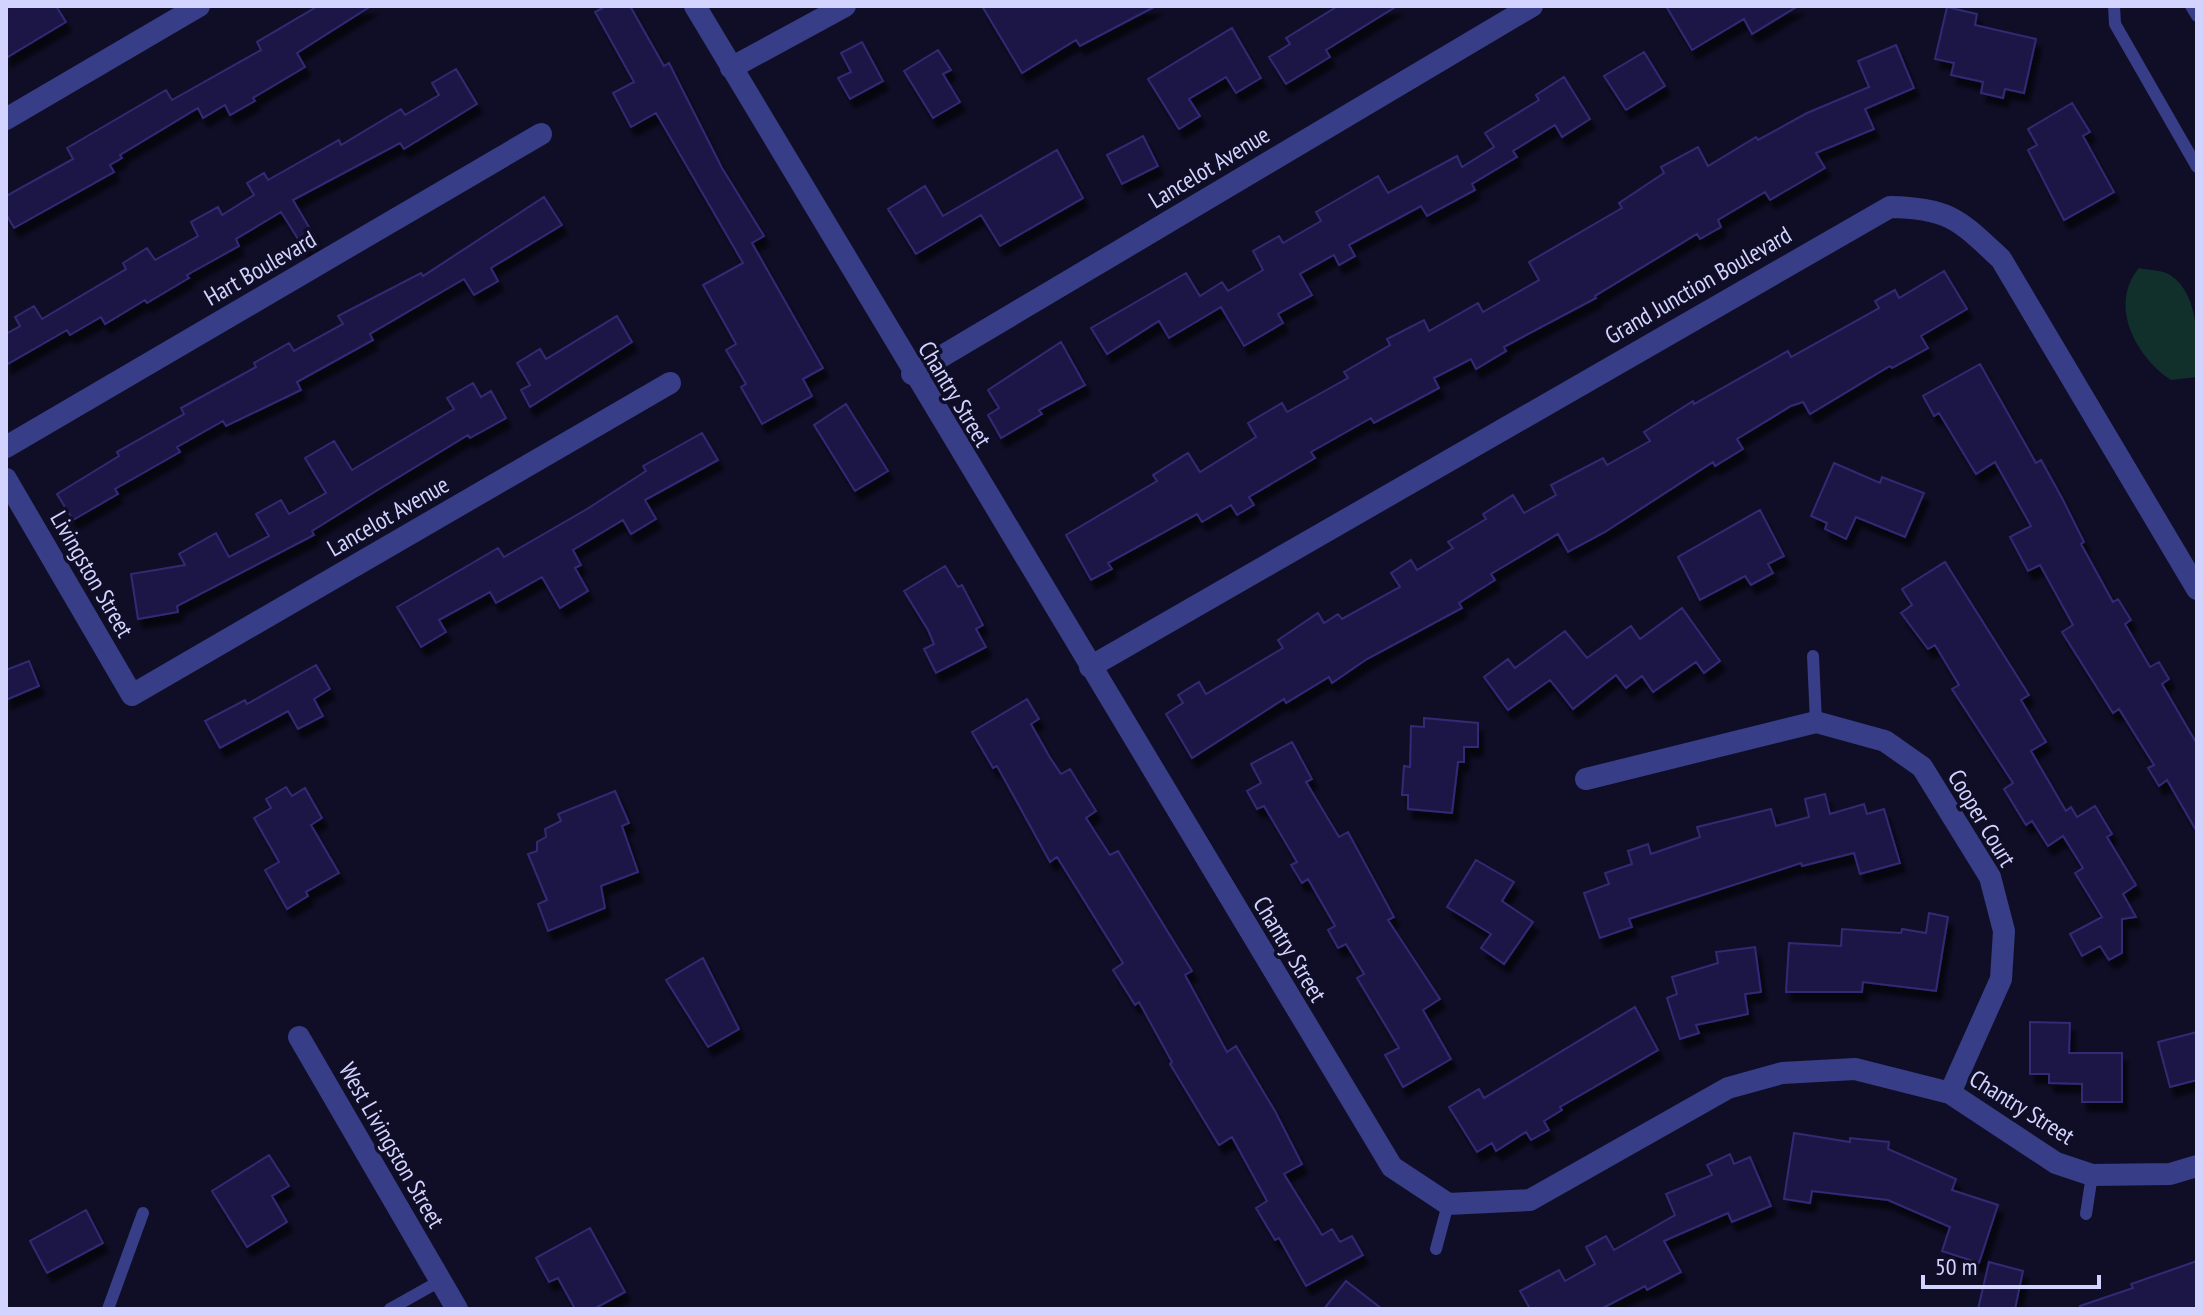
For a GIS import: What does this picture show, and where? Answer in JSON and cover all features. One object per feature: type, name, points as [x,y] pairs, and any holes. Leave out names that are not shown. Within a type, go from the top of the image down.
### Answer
[{"type":"street","points":[[6,119],[199,6]]},
{"type":"street","name":"Chantry Street","points":[[695,6],[912,374],[1392,1167],[1448,1204],[1530,1200],[1728,1088],[1782,1073],[1855,1069],[1950,1093],[2056,1163],[2092,1175],[2170,1174],[2197,1166]]},
{"type":"street","points":[[731,68],[845,6]]},
{"type":"street","name":"Lancelot Avenue","points":[[912,374],[1518,9]]},
{"type":"street","name":"Hart Boulevard","points":[[6,447],[541,134]]},
{"type":"street","name":"Grand Junction Boulevard","points":[[1090,667],[1890,207],[1928,208],[1960,221],[2001,259],[2197,589]]},
{"type":"street","name":"Lancelot Avenue","points":[[132,695],[670,383]]},
{"type":"street","name":"Livingston Street","points":[[6,479],[132,695]]},
{"type":"street","name":"Cooper Court","points":[[1586,779],[1816,722],[1885,741],[1922,767],[1990,877],[2004,931],[2001,979],[1950,1093]]},
{"type":"street","name":"West Livingston Street","points":[[299,1037],[457,1309]]},
{"type":"lane","points":[[2114,6],[2115,24],[2197,167]]},
{"type":"lane","points":[[2191,6],[2197,16]]},
{"type":"lane","points":[[1813,656],[1816,722]]},
{"type":"lane","points":[[2086,1214],[2092,1175]]},
{"type":"lane","points":[[1436,1249],[1448,1204]]},
{"type":"lane","points":[[108,1309],[143,1213]]},
{"type":"lane","points":[[390,1309],[440,1281]]},
{"type":"green space","points":[[2139,268],[2170,275],[2187,295],[2195,322],[2197,377],[2171,380],[2158,370],[2137,344],[2126,314],[2126,298],[2130,282]]},
{"type":"building","points":[[6,6],[56,6],[66,22],[6,58]]},
{"type":"building","points":[[318,6],[371,6],[297,53],[305,67],[253,98],[255,101],[230,115],[225,105],[203,118],[198,108],[120,155],[122,158],[110,165],[114,172],[14,228],[6,214],[6,196],[73,159],[67,148],[166,90],[172,100],[261,50],[257,42]]},
{"type":"building","points":[[606,6],[630,6],[664,66],[669,63],[722,168],[764,236],[752,243],[823,368],[803,379],[812,396],[762,424],[741,387],[746,384],[726,350],[736,344],[703,285],[743,263],[656,113],[631,127],[613,93],[634,82],[595,12]]},
{"type":"building","points":[[982,6],[1156,6],[1080,46],[1076,40],[1022,73]]},
{"type":"building","points":[[1338,6],[1397,6],[1326,50],[1330,57],[1286,84],[1269,57],[1290,44],[1286,38]]},
{"type":"building","points":[[1666,6],[1798,6],[1752,34],[1744,19],[1692,50]]},
{"type":"building","points":[[1947,7],[1977,14],[1975,25],[2036,39],[2024,93],[2005,89],[2003,98],[1981,93],[1983,82],[1951,75],[1954,63],[1935,59]]},
{"type":"building","points":[[1232,28],[1261,78],[1236,93],[1226,77],[1189,99],[1200,116],[1179,129],[1148,79]]},
{"type":"building","points":[[862,42],[883,81],[850,99],[838,78],[851,72],[841,53]]},
{"type":"building","points":[[1896,45],[1914,88],[1865,109],[1874,129],[1816,153],[1825,168],[1770,200],[1765,192],[1718,220],[1721,227],[1700,239],[1697,234],[1596,298],[1504,347],[1506,351],[1476,369],[1471,359],[1434,378],[1439,388],[1374,423],[1371,418],[1311,452],[1315,458],[1249,497],[1254,505],[1237,515],[1231,505],[1202,522],[1197,514],[1108,563],[1112,569],[1091,580],[1066,535],[1157,481],[1153,475],[1188,453],[1200,472],[1256,437],[1248,423],[1282,403],[1287,412],[1348,378],[1344,372],[1390,345],[1387,339],[1424,320],[1429,331],[1478,303],[1483,312],[1539,280],[1529,262],[1622,208],[1619,203],[1664,173],[1661,167],[1698,147],[1708,166],[1756,137],[1758,140],[1807,113],[1869,87],[1858,61]]},
{"type":"building","points":[[938,50],[951,70],[943,74],[960,102],[933,118],[904,71]]},
{"type":"building","points":[[1644,52],[1665,86],[1626,110],[1604,76]]},
{"type":"building","points":[[456,69],[477,104],[404,149],[400,143],[293,200],[316,239],[303,247],[281,212],[236,239],[239,246],[187,275],[189,278],[147,303],[145,300],[105,324],[101,317],[70,335],[67,330],[6,365],[6,334],[20,326],[15,317],[34,306],[42,319],[126,269],[123,263],[147,248],[155,260],[198,236],[191,222],[218,207],[222,215],[254,195],[247,183],[264,173],[268,180],[339,140],[341,145],[401,109],[405,115],[439,95],[432,83]]},
{"type":"building","points":[[1564,77],[1590,119],[1562,137],[1555,125],[1513,151],[1517,157],[1472,184],[1475,190],[1427,216],[1421,206],[1349,245],[1355,256],[1339,265],[1334,255],[1300,274],[1312,295],[1278,314],[1283,323],[1244,346],[1221,307],[1169,338],[1159,321],[1107,354],[1091,328],[1186,273],[1200,296],[1222,282],[1228,291],[1263,270],[1253,251],[1279,236],[1283,243],[1321,221],[1316,212],[1378,176],[1388,193],[1457,156],[1462,167],[1494,147],[1485,133],[1539,100],[1536,95]]},
{"type":"building","points":[[2072,103],[2090,132],[2083,136],[2114,192],[2064,220],[2028,150],[2037,145],[2028,129]]},
{"type":"building","points":[[1143,136],[1158,166],[1122,184],[1107,155]]},
{"type":"building","points":[[1057,150],[1083,198],[1000,246],[981,215],[916,254],[888,209],[925,186],[943,216]]},
{"type":"building","points":[[544,197],[562,225],[491,268],[498,281],[474,295],[464,279],[370,334],[373,340],[297,382],[301,390],[226,426],[223,421],[177,447],[180,452],[115,489],[118,494],[73,520],[57,494],[119,456],[117,452],[184,414],[181,408],[256,367],[254,363],[289,343],[294,351],[343,324],[338,316],[421,273],[423,276]]},
{"type":"building","points":[[1944,271],[1967,309],[1921,336],[1928,348],[1892,368],[1890,366],[1810,414],[1803,402],[1791,406],[1737,439],[1743,449],[1715,466],[1713,462],[1605,532],[1568,552],[1558,534],[1491,574],[1495,580],[1459,603],[1462,608],[1367,659],[1332,683],[1329,677],[1286,703],[1284,699],[1192,758],[1166,714],[1183,703],[1178,695],[1199,682],[1206,694],[1283,648],[1278,640],[1318,613],[1324,623],[1338,614],[1342,619],[1400,587],[1391,573],[1411,560],[1417,570],[1453,548],[1448,542],[1486,519],[1483,514],[1513,495],[1524,513],[1556,495],[1551,485],[1603,458],[1607,465],[1650,441],[1644,432],[1693,401],[1694,404],[1788,351],[1791,357],[1879,308],[1875,301],[1895,290],[1899,298]]},
{"type":"building","points":[[617,316],[632,342],[530,407],[521,390],[530,385],[517,363],[540,349],[546,359]]},
{"type":"building","points":[[1061,342],[1085,385],[1039,410],[1042,414],[1001,438],[988,415],[999,408],[988,390]]},
{"type":"building","points":[[1980,364],[2036,463],[2041,460],[2113,602],[2118,599],[2131,620],[2125,624],[2150,667],[2159,662],[2169,679],[2162,684],[2197,744],[2197,832],[2167,780],[2159,786],[2148,768],[2154,765],[2119,709],[2113,713],[2062,632],[2073,625],[2040,565],[2028,571],[2010,537],[2031,526],[1995,462],[1976,474],[1939,413],[1934,416],[1923,396]]},
{"type":"building","points":[[473,383],[481,397],[491,391],[506,418],[470,438],[468,435],[376,491],[312,531],[314,535],[177,606],[178,612],[138,619],[131,574],[185,565],[179,554],[216,533],[229,557],[269,536],[256,514],[281,500],[289,514],[326,493],[305,458],[334,441],[352,470],[454,409],[447,398]]},
{"type":"building","points":[[846,404],[888,471],[855,491],[814,425]]},
{"type":"building","points":[[702,433],[718,460],[645,500],[656,519],[631,534],[623,520],[573,550],[581,565],[575,568],[588,591],[560,608],[542,577],[496,603],[490,592],[439,620],[446,632],[421,647],[397,607],[498,548],[504,557],[587,509],[646,471],[643,466]]},
{"type":"building","points":[[1834,463],[1880,483],[1882,477],[1924,493],[1905,537],[1856,517],[1846,539],[1825,529],[1827,523],[1811,516]]},
{"type":"building","points":[[1760,510],[1784,556],[1768,564],[1773,573],[1751,585],[1745,576],[1700,600],[1678,557]]},
{"type":"building","points":[[1945,562],[2029,695],[2021,700],[2046,742],[2031,751],[2066,811],[2071,807],[2077,817],[2095,806],[2112,834],[2107,837],[2136,885],[2123,894],[2136,917],[2122,919],[2122,953],[2109,960],[2100,946],[2082,956],[2070,934],[2102,917],[2075,873],[2083,868],[2063,836],[2048,846],[2032,821],[2026,825],[2004,789],[2013,783],[1952,689],[1959,685],[1935,645],[1928,649],[1901,613],[1912,605],[1902,589]]},
{"type":"building","points":[[945,566],[958,587],[962,585],[983,625],[976,629],[986,647],[936,673],[924,649],[934,644],[904,591]]},
{"type":"building","points":[[1682,608],[1720,661],[1704,673],[1696,662],[1653,692],[1642,676],[1626,688],[1616,675],[1573,709],[1550,680],[1508,710],[1484,677],[1508,659],[1515,668],[1565,631],[1587,658],[1631,626],[1640,639]]},
{"type":"building","points":[[29,661],[39,686],[6,700],[6,670]]},
{"type":"building","points":[[316,665],[330,689],[314,699],[323,716],[298,729],[288,711],[220,748],[205,721],[245,700],[247,704]]},
{"type":"building","points":[[1027,699],[1039,719],[1031,724],[1049,756],[1061,774],[1070,769],[1096,811],[1086,818],[1110,855],[1118,851],[1192,971],[1185,975],[1227,1052],[1236,1046],[1275,1111],[1302,1164],[1284,1174],[1322,1235],[1332,1229],[1340,1242],[1352,1236],[1363,1255],[1306,1286],[1279,1238],[1275,1240],[1256,1208],[1267,1201],[1232,1137],[1219,1145],[1170,1064],[1172,1062],[1139,1002],[1135,1005],[1113,970],[1123,963],[1057,857],[1050,862],[997,766],[993,768],[972,732]]},
{"type":"building","points":[[1424,718],[1478,723],[1478,747],[1464,747],[1464,762],[1458,762],[1452,813],[1408,809],[1408,795],[1402,795],[1404,766],[1410,767],[1411,726],[1424,727]]},
{"type":"building","points":[[1292,742],[1312,779],[1306,782],[1339,837],[1348,832],[1394,917],[1388,920],[1440,999],[1423,1010],[1451,1059],[1403,1087],[1385,1055],[1399,1048],[1357,978],[1364,974],[1346,944],[1338,948],[1328,930],[1335,926],[1308,879],[1302,883],[1291,865],[1297,862],[1264,806],[1257,809],[1247,791],[1261,783],[1251,764]]},
{"type":"building","points":[[286,787],[292,796],[305,788],[322,818],[311,825],[339,873],[306,892],[308,896],[287,909],[265,870],[279,862],[254,818],[271,808],[266,799]]},
{"type":"building","points":[[615,791],[629,823],[622,826],[638,872],[601,886],[605,908],[548,931],[538,904],[547,900],[528,854],[537,851],[537,842],[546,837],[545,829],[561,821],[558,814]]},
{"type":"building","points":[[1825,794],[1830,814],[1864,804],[1867,814],[1884,809],[1900,863],[1860,874],[1854,853],[1802,866],[1801,863],[1629,919],[1632,927],[1600,938],[1584,893],[1609,884],[1605,873],[1632,864],[1628,851],[1648,844],[1651,854],[1700,837],[1697,827],[1771,809],[1776,826],[1809,817],[1805,799]]},
{"type":"building","points":[[1476,860],[1514,882],[1502,901],[1533,922],[1504,964],[1481,948],[1491,934],[1447,907]]},
{"type":"building","points":[[1929,913],[1948,917],[1936,991],[1863,982],[1862,992],[1786,992],[1789,943],[1841,946],[1842,929],[1901,933],[1902,929],[1926,933]]},
{"type":"building","points":[[1755,947],[1761,992],[1745,994],[1748,1014],[1696,1025],[1699,1033],[1680,1039],[1667,998],[1677,994],[1672,977],[1718,963],[1716,952]]},
{"type":"building","points":[[703,958],[739,1029],[708,1047],[666,980]]},
{"type":"building","points":[[1635,1007],[1658,1050],[1560,1107],[1562,1110],[1544,1121],[1549,1130],[1531,1140],[1526,1132],[1496,1151],[1492,1143],[1477,1152],[1449,1107],[1479,1089],[1484,1098]]},
{"type":"building","points":[[2030,1022],[2070,1023],[2069,1053],[2122,1053],[2122,1102],[2082,1102],[2082,1084],[2049,1083],[2049,1074],[2030,1074]]},
{"type":"building","points":[[2197,1032],[2197,1080],[2170,1087],[2158,1042]]},
{"type":"building","points":[[1794,1133],[1850,1142],[1850,1138],[1889,1142],[1888,1149],[1956,1179],[1952,1190],[1998,1205],[1979,1263],[1942,1251],[1950,1227],[1888,1200],[1812,1191],[1810,1203],[1784,1199]]},
{"type":"building","points":[[1730,1154],[1734,1164],[1750,1157],[1771,1206],[1732,1222],[1728,1213],[1664,1241],[1681,1272],[1647,1290],[1645,1286],[1601,1309],[1530,1309],[1520,1291],[1559,1270],[1565,1281],[1595,1264],[1586,1247],[1606,1236],[1614,1250],[1675,1215],[1666,1194],[1712,1175],[1707,1165]]},
{"type":"building","points":[[269,1155],[289,1186],[272,1196],[287,1222],[247,1247],[212,1191]]},
{"type":"building","points":[[86,1210],[103,1243],[47,1273],[30,1241]]},
{"type":"building","points":[[590,1228],[625,1292],[594,1309],[575,1309],[558,1278],[549,1282],[536,1258]]},
{"type":"building","points":[[2197,1261],[2197,1309],[2081,1309],[2080,1306],[2133,1288],[2131,1284]]},
{"type":"building","points":[[1989,1262],[2023,1271],[2015,1309],[1978,1309]]},
{"type":"building","points":[[1346,1281],[1382,1309],[1324,1309]]}]
